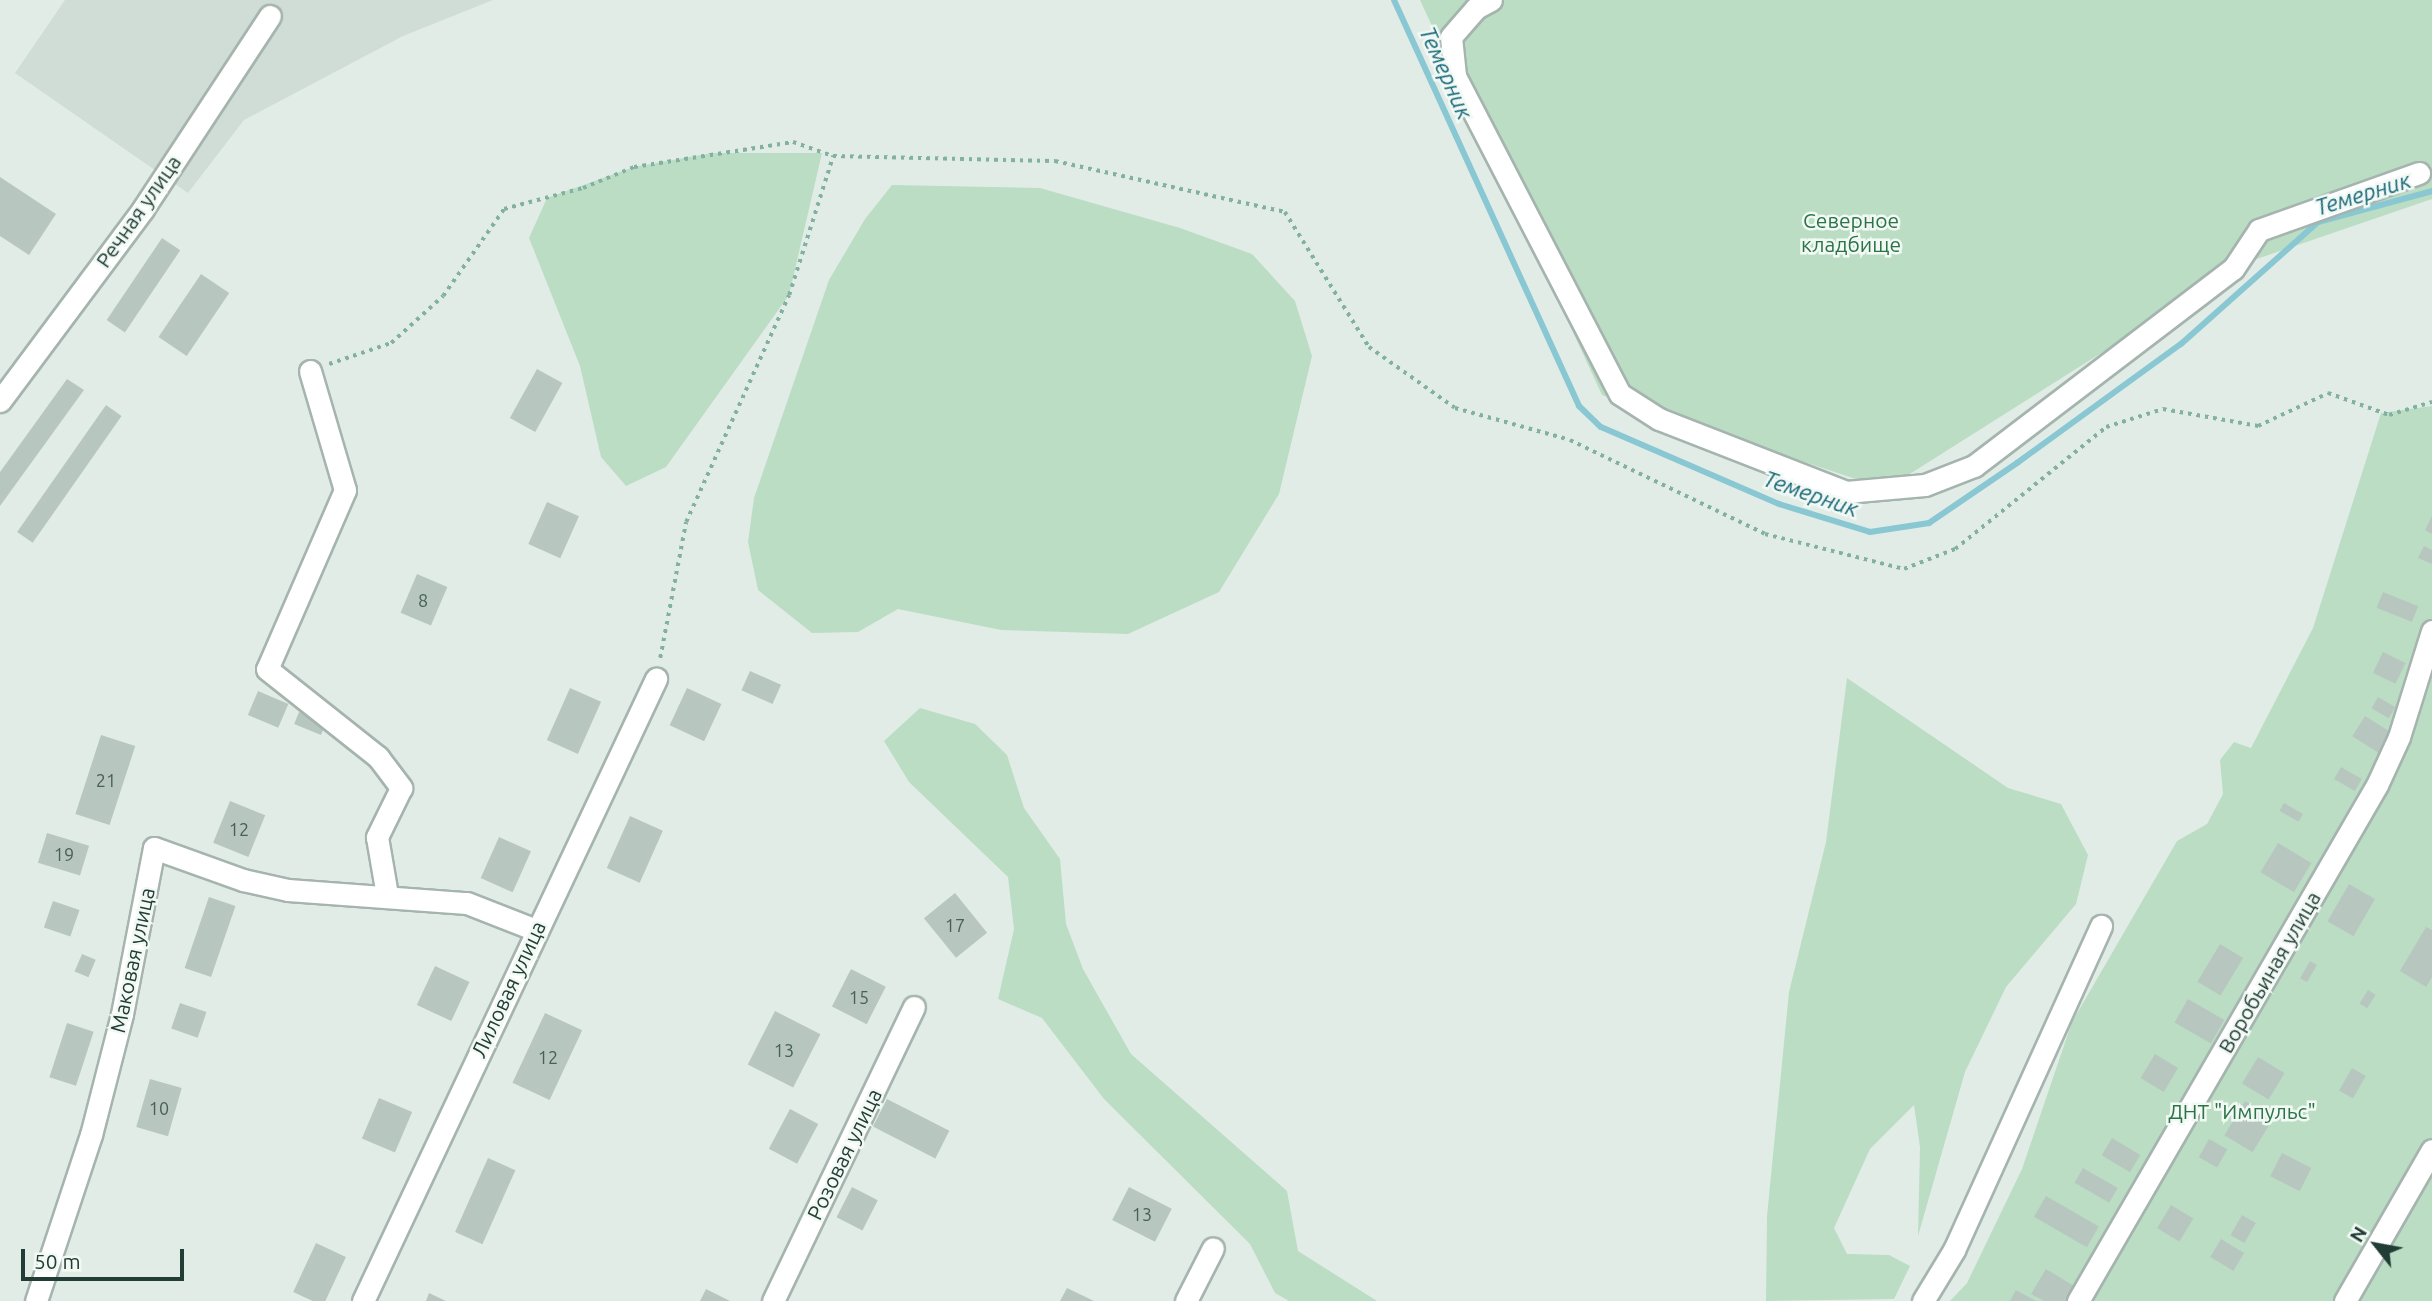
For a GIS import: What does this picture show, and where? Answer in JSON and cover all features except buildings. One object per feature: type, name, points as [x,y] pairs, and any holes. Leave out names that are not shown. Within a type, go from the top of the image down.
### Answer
[{"type":"street","points":[[1491,0],[1476,8],[1451,37],[1455,76],[1620,394],[1693,434],[1846,492],[1925,485],[1974,466],[2233,269],[2259,230],[2419,173]]},
{"type":"street","name":"Речная улица","points":[[0,401],[143,209],[270,16]]},
{"type":"street","points":[[310,371],[345,490],[267,669],[378,757],[401,788],[377,837],[387,895]]},
{"type":"street","name":"Воробьиная улица","points":[[2078,1301],[2377,785],[2399,737],[2432,631]]},
{"type":"street","name":"Лиловая улица","points":[[363,1301],[656,679]]},
{"type":"street","name":"Маковая улица","points":[[36,1301],[91,1135],[122,1014],[154,848],[243,880],[288,890],[387,895],[467,903],[536,930]]},
{"type":"street","points":[[1923,1301],[1971,1214],[2101,926]]},
{"type":"street","name":"Розовая улица","points":[[773,1301],[914,1007]]},
{"type":"street","points":[[2345,1301],[2432,1150]]},
{"type":"street","points":[[1186,1301],[1213,1248]]},
{"type":"path","points":[[310,371],[391,343],[443,296],[504,209],[679,157],[793,142],[833,156],[1055,161],[1285,212],[1369,347],[1455,408],[1570,440],[1765,534],[1904,569],[1955,549],[2106,427],[2163,409],[2258,426],[2328,393],[2389,415],[2432,402]]},
{"type":"path","points":[[656,679],[686,522],[789,295],[833,156]]},
{"type":"shaded area","points":[[65,0],[493,0],[403,36],[244,120],[188,193],[15,73]]},
{"type":"green space","name":"Северное кладбище","points":[[1420,0],[2432,0],[2432,199],[2242,264],[1886,489],[1602,395]]},
{"type":"green space","points":[[712,153],[822,153],[789,295],[666,467],[626,486],[601,457],[580,366],[529,238],[547,198],[634,167]]},
{"type":"green space","points":[[892,185],[1040,188],[1180,228],[1252,254],[1295,301],[1312,356],[1279,494],[1219,592],[1128,634],[1001,630],[898,609],[858,632],[812,633],[758,590],[748,542],[754,498],[829,280],[865,219]]},
{"type":"green space","name":"ДНТ \"Импульс\"","points":[[2432,406],[2432,1301],[1950,1301],[1967,1283],[2022,1169],[2072,1022],[2177,841],[2207,824],[2223,794],[2220,760],[2234,742],[2251,748],[2313,628],[2381,413]]},
{"type":"green space","points":[[1847,678],[2008,788],[2061,804],[2088,855],[2076,904],[2006,987],[1965,1072],[1918,1236],[1920,1147],[1914,1105],[1870,1149],[1834,1228],[1847,1254],[1889,1255],[1910,1266],[1894,1299],[1766,1301],[1767,1216],[1789,992],[1826,842]]},
{"type":"green space","points":[[920,708],[975,724],[1007,755],[1024,808],[1060,859],[1066,924],[1083,969],[1131,1054],[1287,1191],[1298,1251],[1377,1301],[1289,1301],[1275,1293],[1250,1244],[1104,1099],[1042,1018],[998,999],[1014,929],[1008,877],[909,782],[884,741]]},
{"type":"waterway","name":"Темерник","points":[[1394,0],[1579,406],[1601,427],[1779,504],[1870,532],[1929,523],[2017,463],[2181,344],[2318,222],[2432,191]]}]
